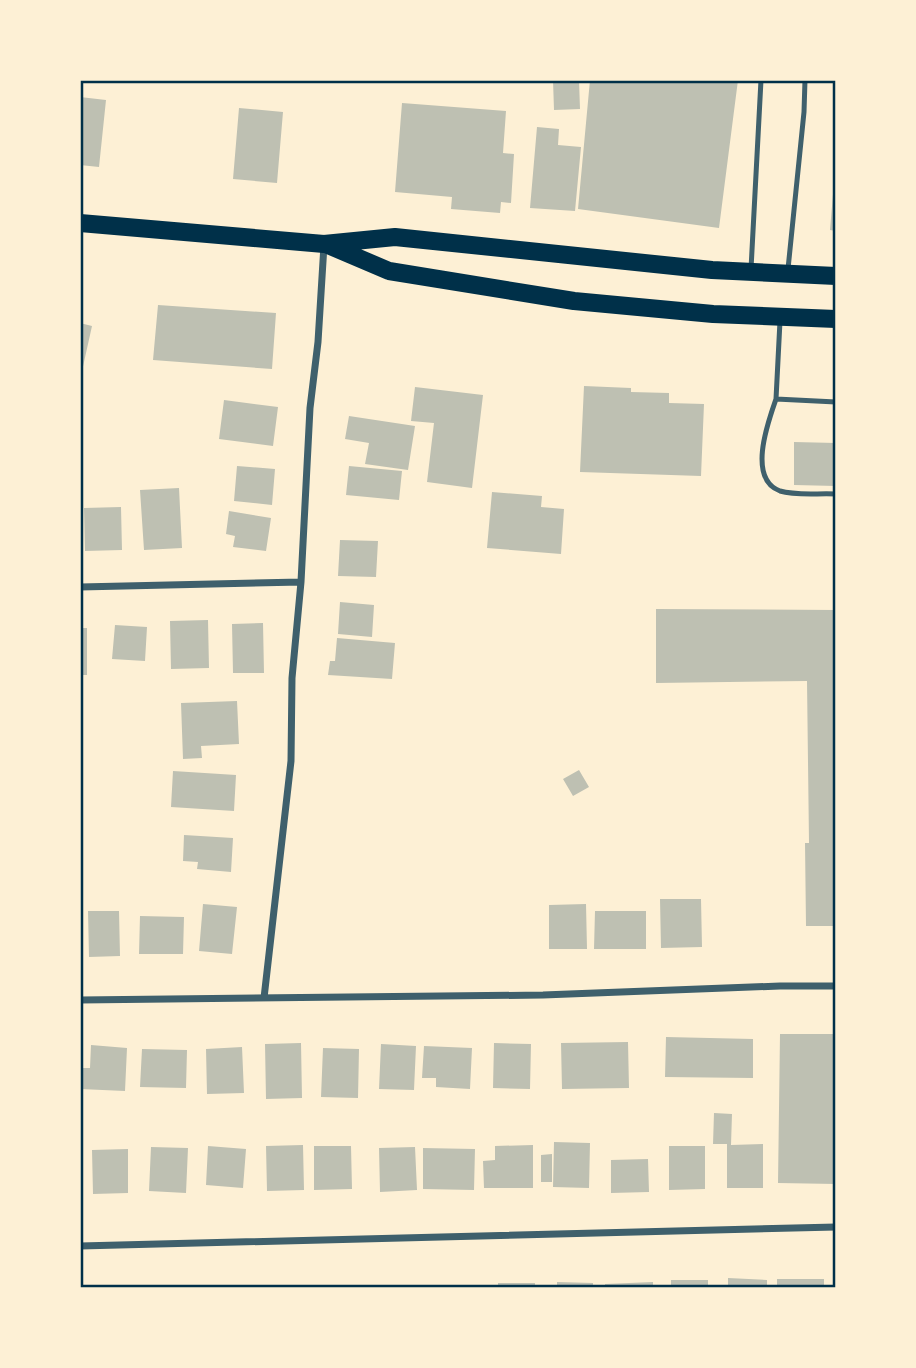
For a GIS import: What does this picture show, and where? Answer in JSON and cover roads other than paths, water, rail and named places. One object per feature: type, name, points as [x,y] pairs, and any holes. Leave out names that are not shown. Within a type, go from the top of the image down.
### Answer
[{"type":"main road","points":[[80,223],[324,244],[395,237],[750,272],[835,276]]},
{"type":"main road","points":[[324,244],[389,271],[603,304],[713,314],[835,320]]},
{"type":"street","points":[[264,998],[291,761],[292,678],[324,244]]},
{"type":"street","points":[[80,587],[301,582]]},
{"type":"street","points":[[80,1000],[543,995],[835,986]]},
{"type":"street","points":[[80,1245],[835,1227]]},
{"type":"lane","points":[[750,272],[761,80]]},
{"type":"lane","points":[[787,274],[805,80]]},
{"type":"lane","points":[[780,318],[776,399],[764,437],[763,470],[767,482],[782,491],[835,494]]},
{"type":"lane","points":[[776,399],[835,402]]}]
